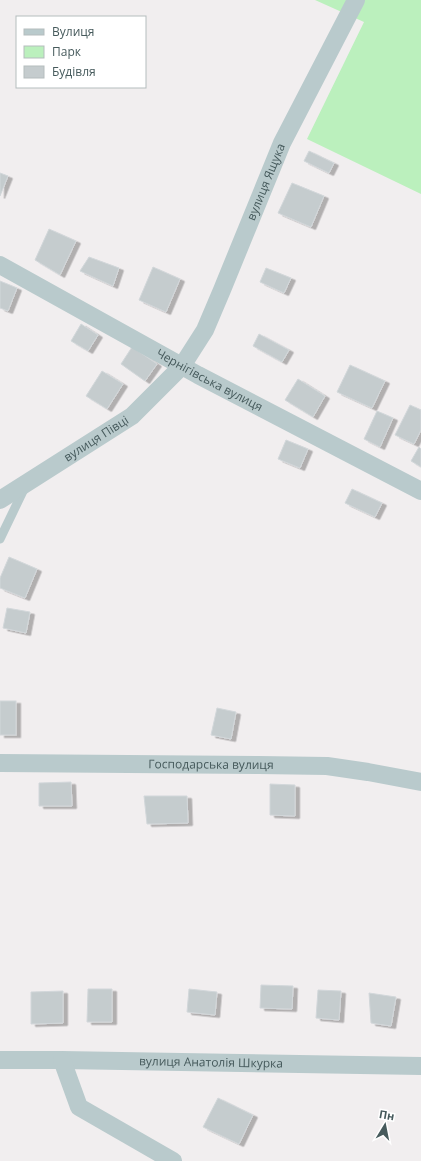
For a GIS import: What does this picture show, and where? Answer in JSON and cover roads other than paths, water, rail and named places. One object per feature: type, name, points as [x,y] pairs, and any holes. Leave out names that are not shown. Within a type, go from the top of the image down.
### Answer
[{"type":"street","name":"вулиця Ящука","points":[[182,366],[205,330],[282,143],[356,0]]},
{"type":"street","name":"Чернігівська вулиця","points":[[0,265],[182,366],[421,491]]},
{"type":"street","name":"вулиця Півці","points":[[0,500],[132,416],[182,366]]},
{"type":"street","name":"Господарська вулиця","points":[[0,763],[259,764],[327,766],[421,782]]},
{"type":"street","name":"вулиця Анатолія Шкурка","points":[[0,1060],[421,1066]]},
{"type":"street","points":[[62,1060],[79,1107],[173,1161]]},
{"type":"lane","points":[[0,539],[28,482]]}]
